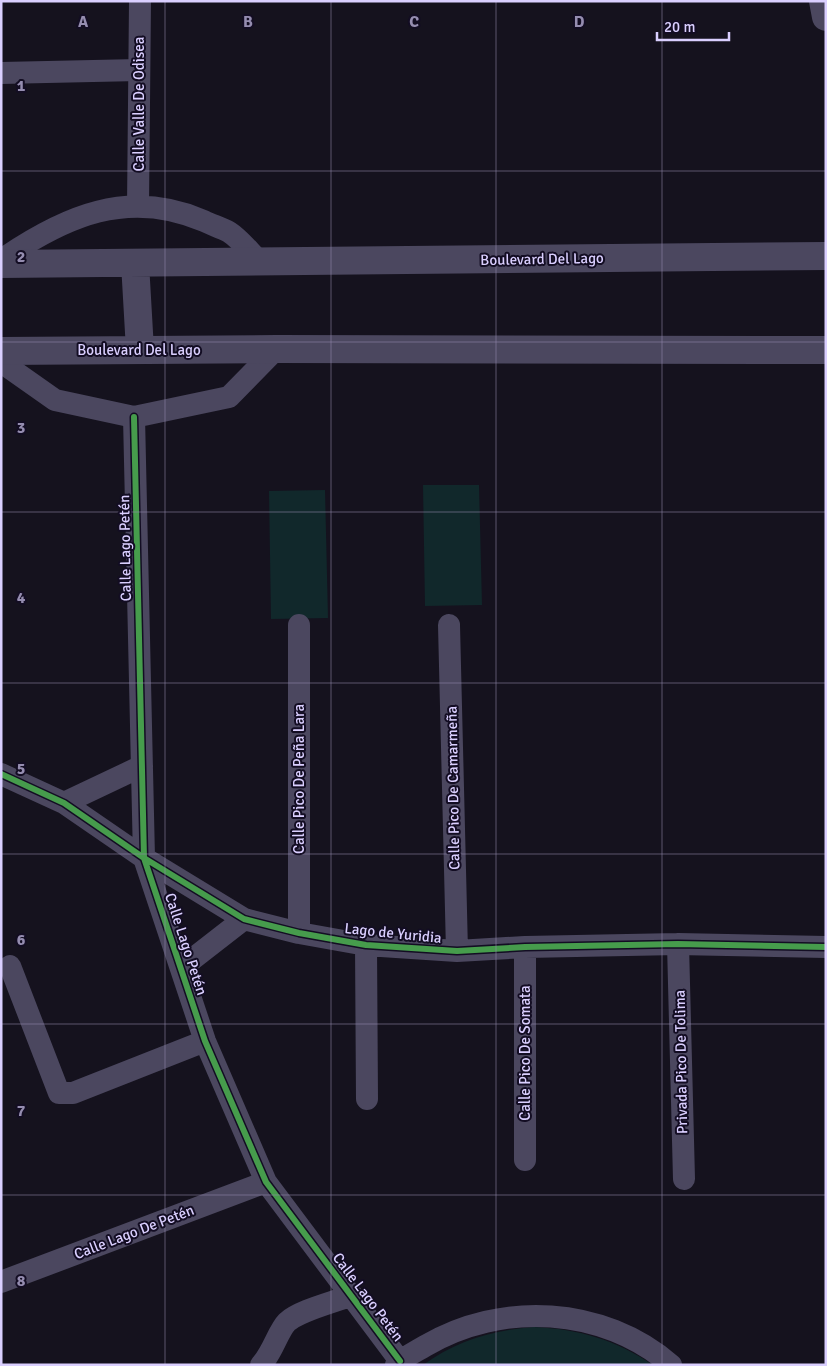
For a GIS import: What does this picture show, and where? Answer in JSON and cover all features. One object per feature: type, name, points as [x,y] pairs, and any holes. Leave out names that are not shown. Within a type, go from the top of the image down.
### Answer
[{"type":"street","name":"Calle Valle De Odisea","points":[[138,206],[140,1]]},
{"type":"street","points":[[823,1],[826,17]]},
{"type":"street","points":[[1,74],[139,70]]},
{"type":"street","points":[[1,260],[36,238],[93,212],[138,206],[171,209],[229,232],[259,262]]},
{"type":"street","name":"Boulevard Del Lago","points":[[1,264],[826,256]]},
{"type":"street","points":[[135,263],[140,350]]},
{"type":"street","points":[[1,362],[54,400],[134,417],[230,396],[276,349]]},
{"type":"street","name":"Boulevard Del Lago","points":[[1,351],[276,349],[826,350]]},
{"type":"street","name":"Calle Lago Petén","points":[[134,417],[144,858],[205,1041],[266,1182],[352,1296],[398,1363]]},
{"type":"street","name":"Calle Pico De Peña Lara","points":[[299,624],[299,934]]},
{"type":"street","name":"Calle Pico De Camarmeña","points":[[449,625],[457,952]]},
{"type":"street","points":[[64,804],[142,766]]},
{"type":"street","name":"Lago de Yuridia","points":[[1,774],[64,804],[144,858],[244,919],[299,934],[366,945],[457,952],[525,947],[678,944],[826,947]]},
{"type":"street","points":[[181,968],[244,919]]},
{"type":"street","name":"Privada Pico De Tolima","points":[[678,944],[684,1179]]},
{"type":"street","points":[[366,945],[367,1098]]},
{"type":"street","name":"Calle Pico De Somata","points":[[524,1160],[525,947]]},
{"type":"street","points":[[10,966],[58,1093],[66,1094],[205,1041]]},
{"type":"street","name":"Calle Lago De Petén","points":[[1,1282],[266,1182]]},
{"type":"street","points":[[261,1365],[271,1354],[286,1323],[295,1317],[352,1296]]},
{"type":"street","points":[[398,1363],[447,1333],[499,1317],[553,1315],[606,1327],[655,1351],[671,1365]]},
{"type":"green space","points":[[423,485],[479,485],[482,605],[425,606]]},
{"type":"green space","points":[[325,490],[328,618],[271,619],[269,491]]},
{"type":"green space","points":[[534,1327],[566,1330],[596,1337],[625,1349],[653,1365],[423,1365],[448,1349],[476,1338],[504,1331]]},
{"type":"cycle path","points":[[134,417],[144,858],[205,1041],[266,1182],[400,1361]]},
{"type":"cycle path","points":[[1,774],[64,803],[144,858],[244,919],[299,933],[366,945],[457,951],[525,947],[678,944],[826,947]]}]
